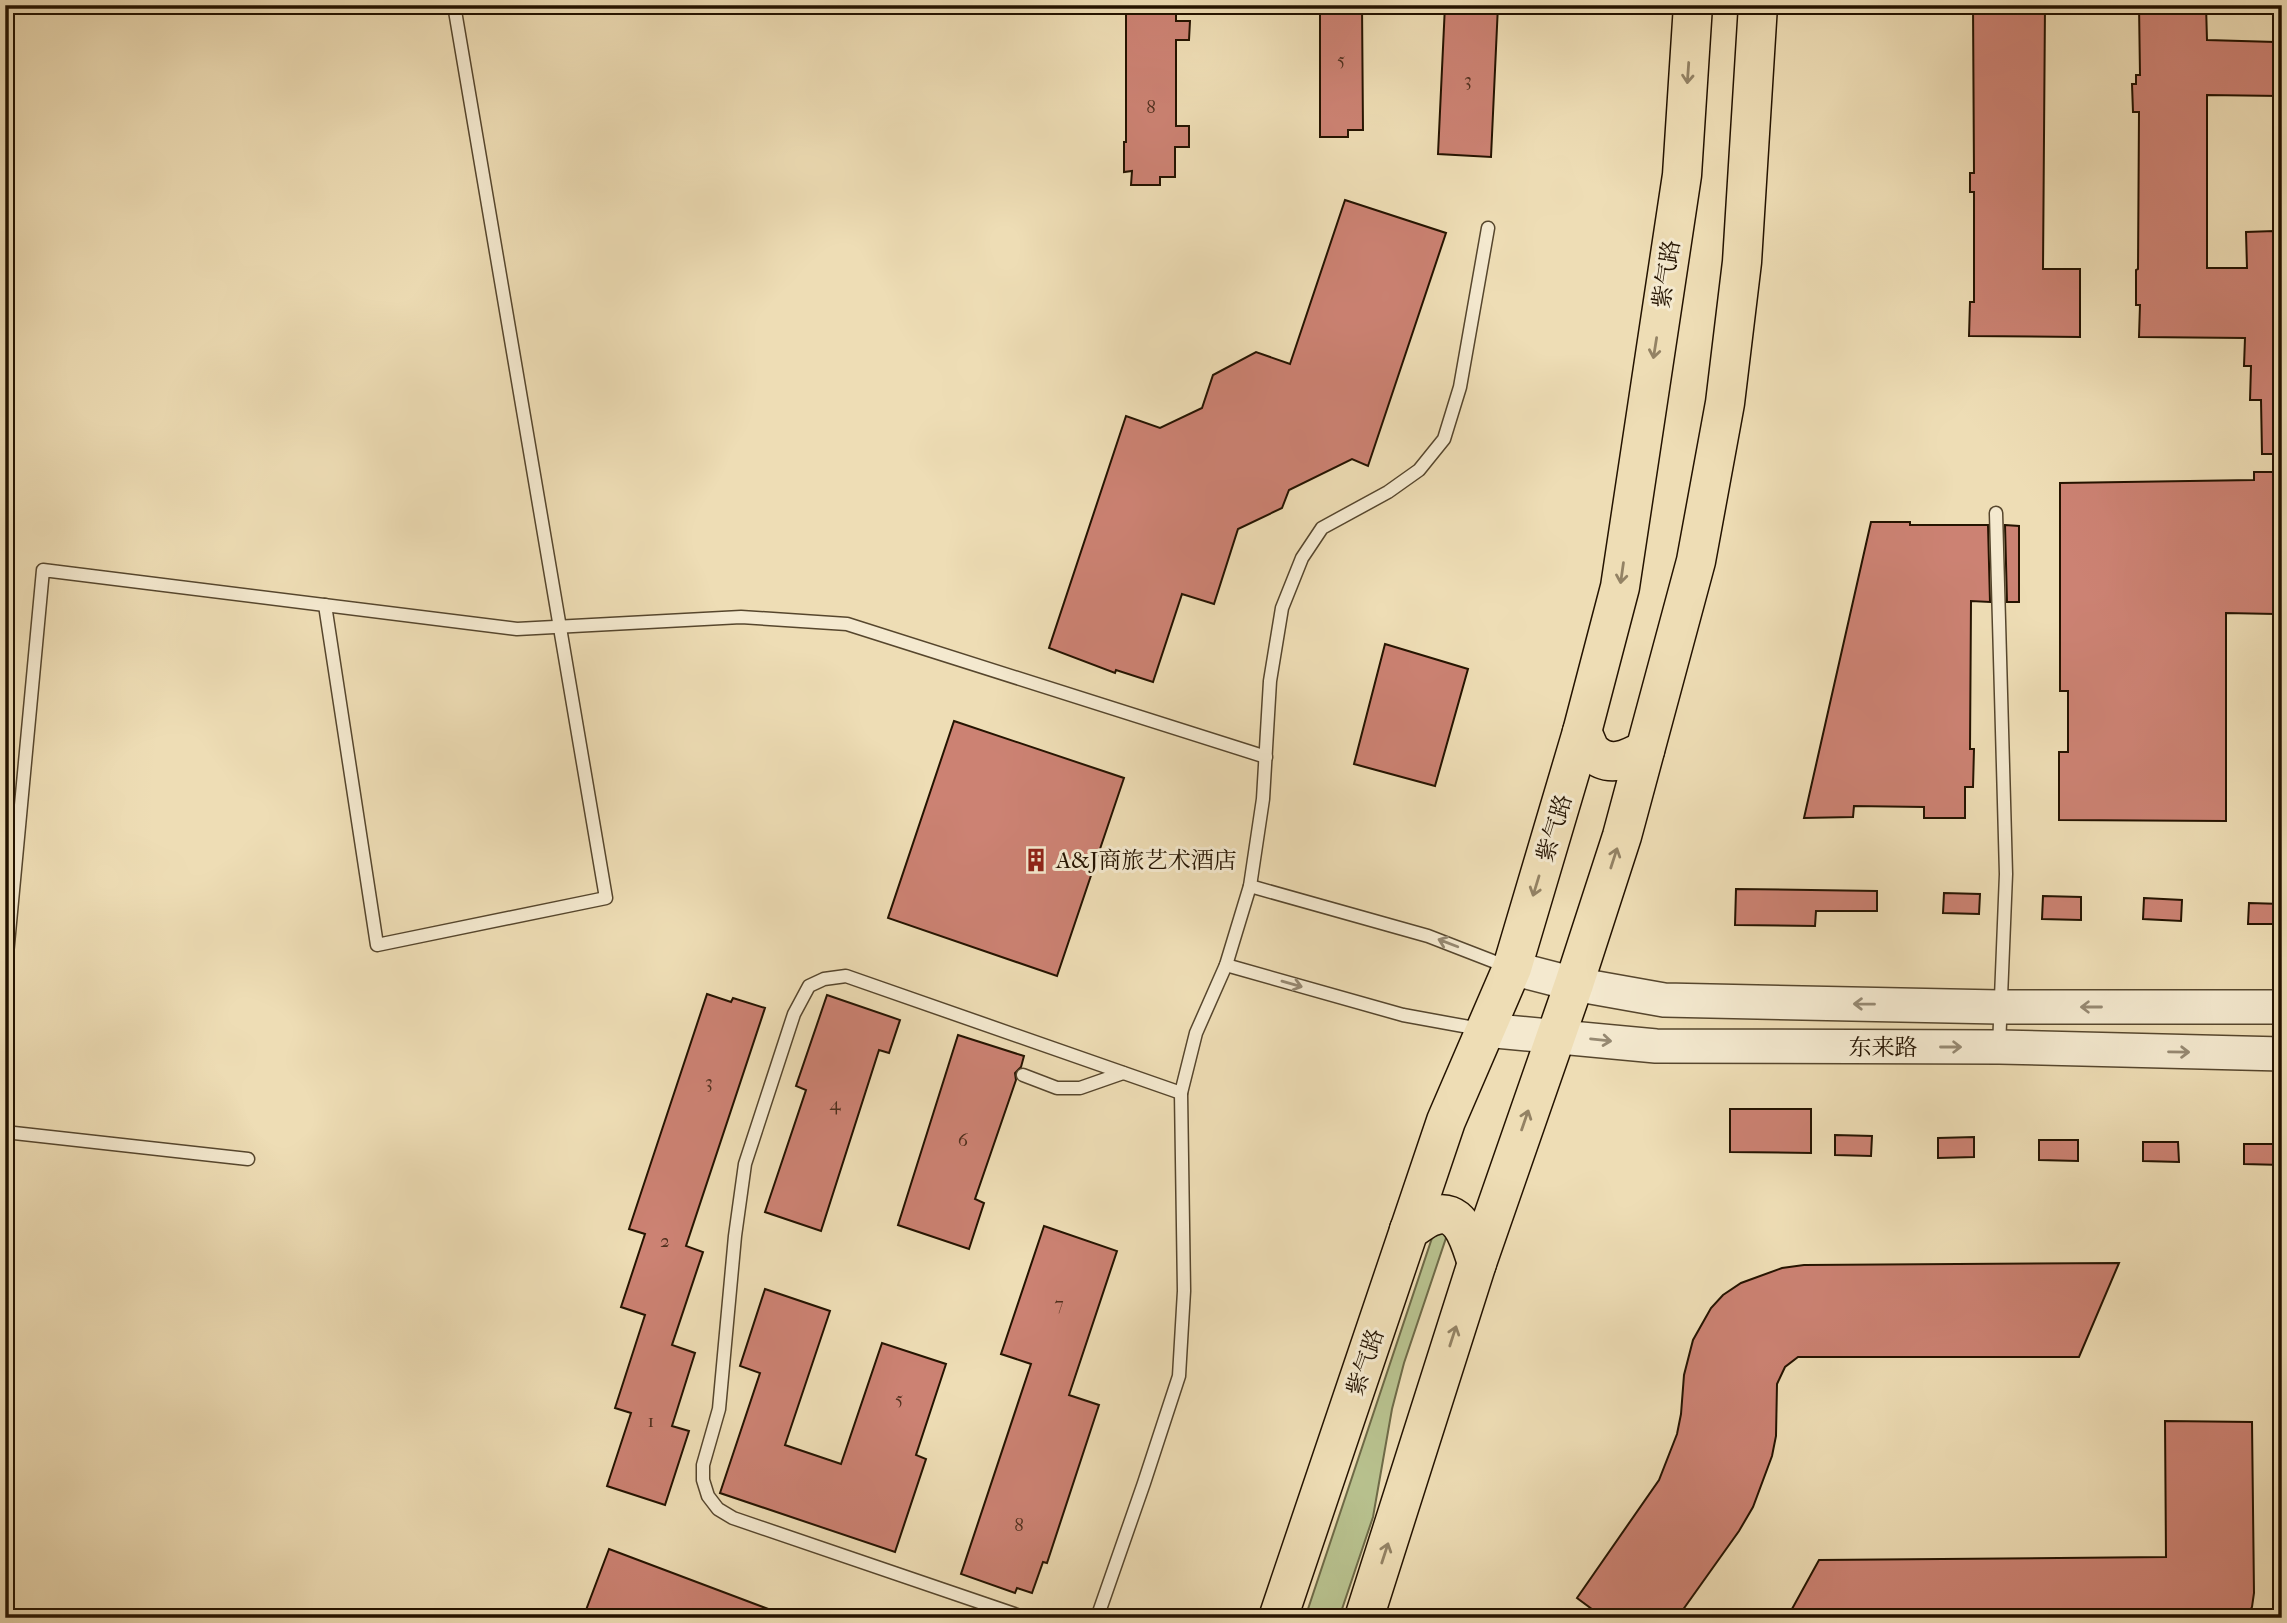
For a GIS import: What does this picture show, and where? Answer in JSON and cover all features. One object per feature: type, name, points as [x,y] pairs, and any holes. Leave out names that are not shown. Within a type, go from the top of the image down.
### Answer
[{"type":"main road","name":"紫气路","points":[[1278,1618],[1446,1121],[1512,968],[1582,732],[1620,587],[1682,175],[1693,5]]},
{"type":"main road","points":[[1364,1618],[1477,1263],[1574,984],[1622,836],[1696,561],[1725,402],[1742,262],[1758,5]]},
{"type":"main road","points":[[1582,732],[1592,752],[1611,762],[1625,761],[1645,750]]},
{"type":"main road","points":[[1409,1230],[1434,1215],[1451,1216],[1466,1229],[1477,1263]]},
{"type":"street","name":"东来路","points":[[1512,968],[1574,984],[1664,1000],[1999,1007],[2282,1007]]},
{"type":"street","name":"东来路","points":[[1485,1030],[1656,1046],[1999,1047],[2282,1055]]},
{"type":"lane","points":[[325,605],[377,945],[606,898],[454,5]]},
{"type":"lane","points":[[1097,1618],[1179,1376],[1184,1291],[1181,1093],[1196,1033],[1226,965],[1250,886],[1263,799],[1270,681],[1282,608],[1302,558],[1322,528],[1388,492],[1419,470],[1444,439],[1460,387],[1488,228]]},
{"type":"lane","points":[[1996,513],[2006,874],[1999,1047]]},
{"type":"lane","points":[[5,976],[43,570],[517,628],[741,617],[847,624],[1266,757]]},
{"type":"lane","points":[[1250,886],[1428,936],[1512,968]]},
{"type":"lane","points":[[1226,965],[1403,1015],[1485,1030]]},
{"type":"lane","points":[[1026,1618],[733,1518],[718,1509],[708,1496],[703,1480],[703,1465],[720,1399],[735,1236],[745,1164],[794,1014],[809,986],[824,979],[846,976],[1181,1093]]},
{"type":"lane","points":[[1023,1075],[1057,1088],[1080,1088],[1123,1073]]},
{"type":"lane","points":[[5,1132],[248,1159]]},
{"type":"green space","points":[[1435,1229],[1447,1235],[1404,1363],[1392,1409],[1373,1517],[1339,1618],[1305,1618]]},
{"type":"building","points":[[1126,5],[1176,5],[1176,21],[1190,21],[1189,40],[1176,40],[1176,126],[1189,126],[1189,147],[1175,147],[1175,177],[1160,177],[1160,185],[1131,185],[1132,171],[1124,172]]},
{"type":"building","points":[[1320,5],[1362,5],[1363,130],[1348,130],[1348,137],[1320,137]]},
{"type":"building","points":[[1445,5],[1498,5],[1491,157],[1438,154]]},
{"type":"building","points":[[1973,5],[2045,5],[2043,269],[2080,269],[2080,337],[1969,336],[1970,302],[1974,302],[1974,192],[1970,192],[1970,173],[1974,173]]},
{"type":"building","points":[[2139,5],[2206,5],[2207,40],[2275,42],[2275,68],[2280,68],[2280,96],[2207,95],[2207,268],[2247,268],[2246,232],[2274,231],[2273,374],[2282,374],[2282,443],[2279,443],[2278,454],[2262,454],[2261,400],[2250,400],[2251,366],[2244,366],[2245,338],[2139,337],[2140,305],[2136,305],[2136,270],[2139,112],[2133,112],[2132,84],[2136,84],[2136,75],[2140,75]]},
{"type":"building","points":[[1345,200],[1446,233],[1368,466],[1352,459],[1289,490],[1282,508],[1238,529],[1214,604],[1182,594],[1153,682],[1116,670],[1115,673],[1049,648],[1126,416],[1160,428],[1202,408],[1213,375],[1256,352],[1290,364]]},
{"type":"building","points":[[2254,472],[2277,472],[2275,614],[2226,613],[2226,821],[2059,820],[2059,752],[2068,752],[2068,691],[2060,691],[2060,483],[2254,480]]},
{"type":"building","points":[[1871,522],[1988,525],[1990,602],[1971,601],[1970,749],[1974,749],[1973,787],[1965,787],[1965,818],[1924,818],[1924,807],[1854,806],[1853,817],[1804,818]]},
{"type":"building","points":[[2005,525],[2019,526],[2019,602],[2007,602]]},
{"type":"building","points":[[1385,644],[1468,669],[1435,786],[1354,764]]},
{"type":"building","name":"A&J商旅艺术酒店","points":[[954,721],[1124,778],[1057,976],[888,918]]},
{"type":"building","points":[[1736,889],[1877,891],[1877,911],[1816,911],[1815,926],[1735,925]]},
{"type":"building","points":[[1944,893],[1980,894],[1979,914],[1943,913]]},
{"type":"building","points":[[2043,896],[2081,897],[2081,920],[2042,919]]},
{"type":"building","points":[[2144,898],[2182,900],[2181,921],[2143,919]]},
{"type":"building","points":[[2249,903],[2282,904],[2282,924],[2248,924]]},
{"type":"building","points":[[707,994],[731,1002],[733,998],[765,1008],[686,1246],[703,1252],[672,1345],[695,1353],[672,1426],[689,1431],[665,1505],[607,1486],[631,1413],[615,1408],[645,1315],[621,1307],[645,1234],[629,1229]]},
{"type":"building","points":[[827,995],[900,1020],[889,1053],[879,1050],[821,1231],[765,1212],[806,1090],[796,1086]]},
{"type":"building","points":[[958,1035],[1024,1056],[1021,1067],[1015,1073],[1016,1080],[975,1199],[984,1203],[969,1249],[898,1225]]},
{"type":"building","points":[[1730,1109],[1811,1109],[1811,1153],[1730,1152]]},
{"type":"building","points":[[1835,1135],[1872,1136],[1871,1156],[1835,1155]]},
{"type":"building","points":[[1974,1137],[1974,1157],[1938,1158],[1938,1138]]},
{"type":"building","points":[[2039,1140],[2078,1140],[2078,1161],[2039,1160]]},
{"type":"building","points":[[2143,1142],[2178,1142],[2179,1162],[2143,1161]]},
{"type":"building","points":[[2244,1144],[2282,1144],[2282,1165],[2244,1164]]},
{"type":"building","points":[[1044,1226],[1117,1251],[1069,1395],[1099,1405],[1047,1563],[1043,1562],[1032,1593],[1017,1588],[1015,1593],[961,1574],[1031,1364],[1001,1354]]},
{"type":"building","points":[[2119,1263],[2079,1357],[1798,1357],[1785,1367],[1777,1384],[1776,1436],[1772,1456],[1753,1507],[1677,1618],[1604,1618],[1577,1598],[1659,1480],[1677,1434],[1684,1375],[1693,1340],[1711,1308],[1723,1295],[1741,1283],[1782,1268],[1804,1265]]},
{"type":"building","points":[[765,1289],[830,1311],[785,1445],[841,1464],[882,1343],[946,1364],[916,1455],[926,1459],[895,1552],[720,1493],[760,1373],[740,1366]]},
{"type":"building","points":[[2165,1421],[2252,1422],[2254,1593],[2252,1607],[2246,1618],[1787,1618],[1819,1560],[2166,1557]]},
{"type":"building","points":[[609,1549],[787,1616],[787,1618],[583,1618]]},
{"type":"place","name":"A&J商旅艺术酒店","points":[[1036,860]]}]
